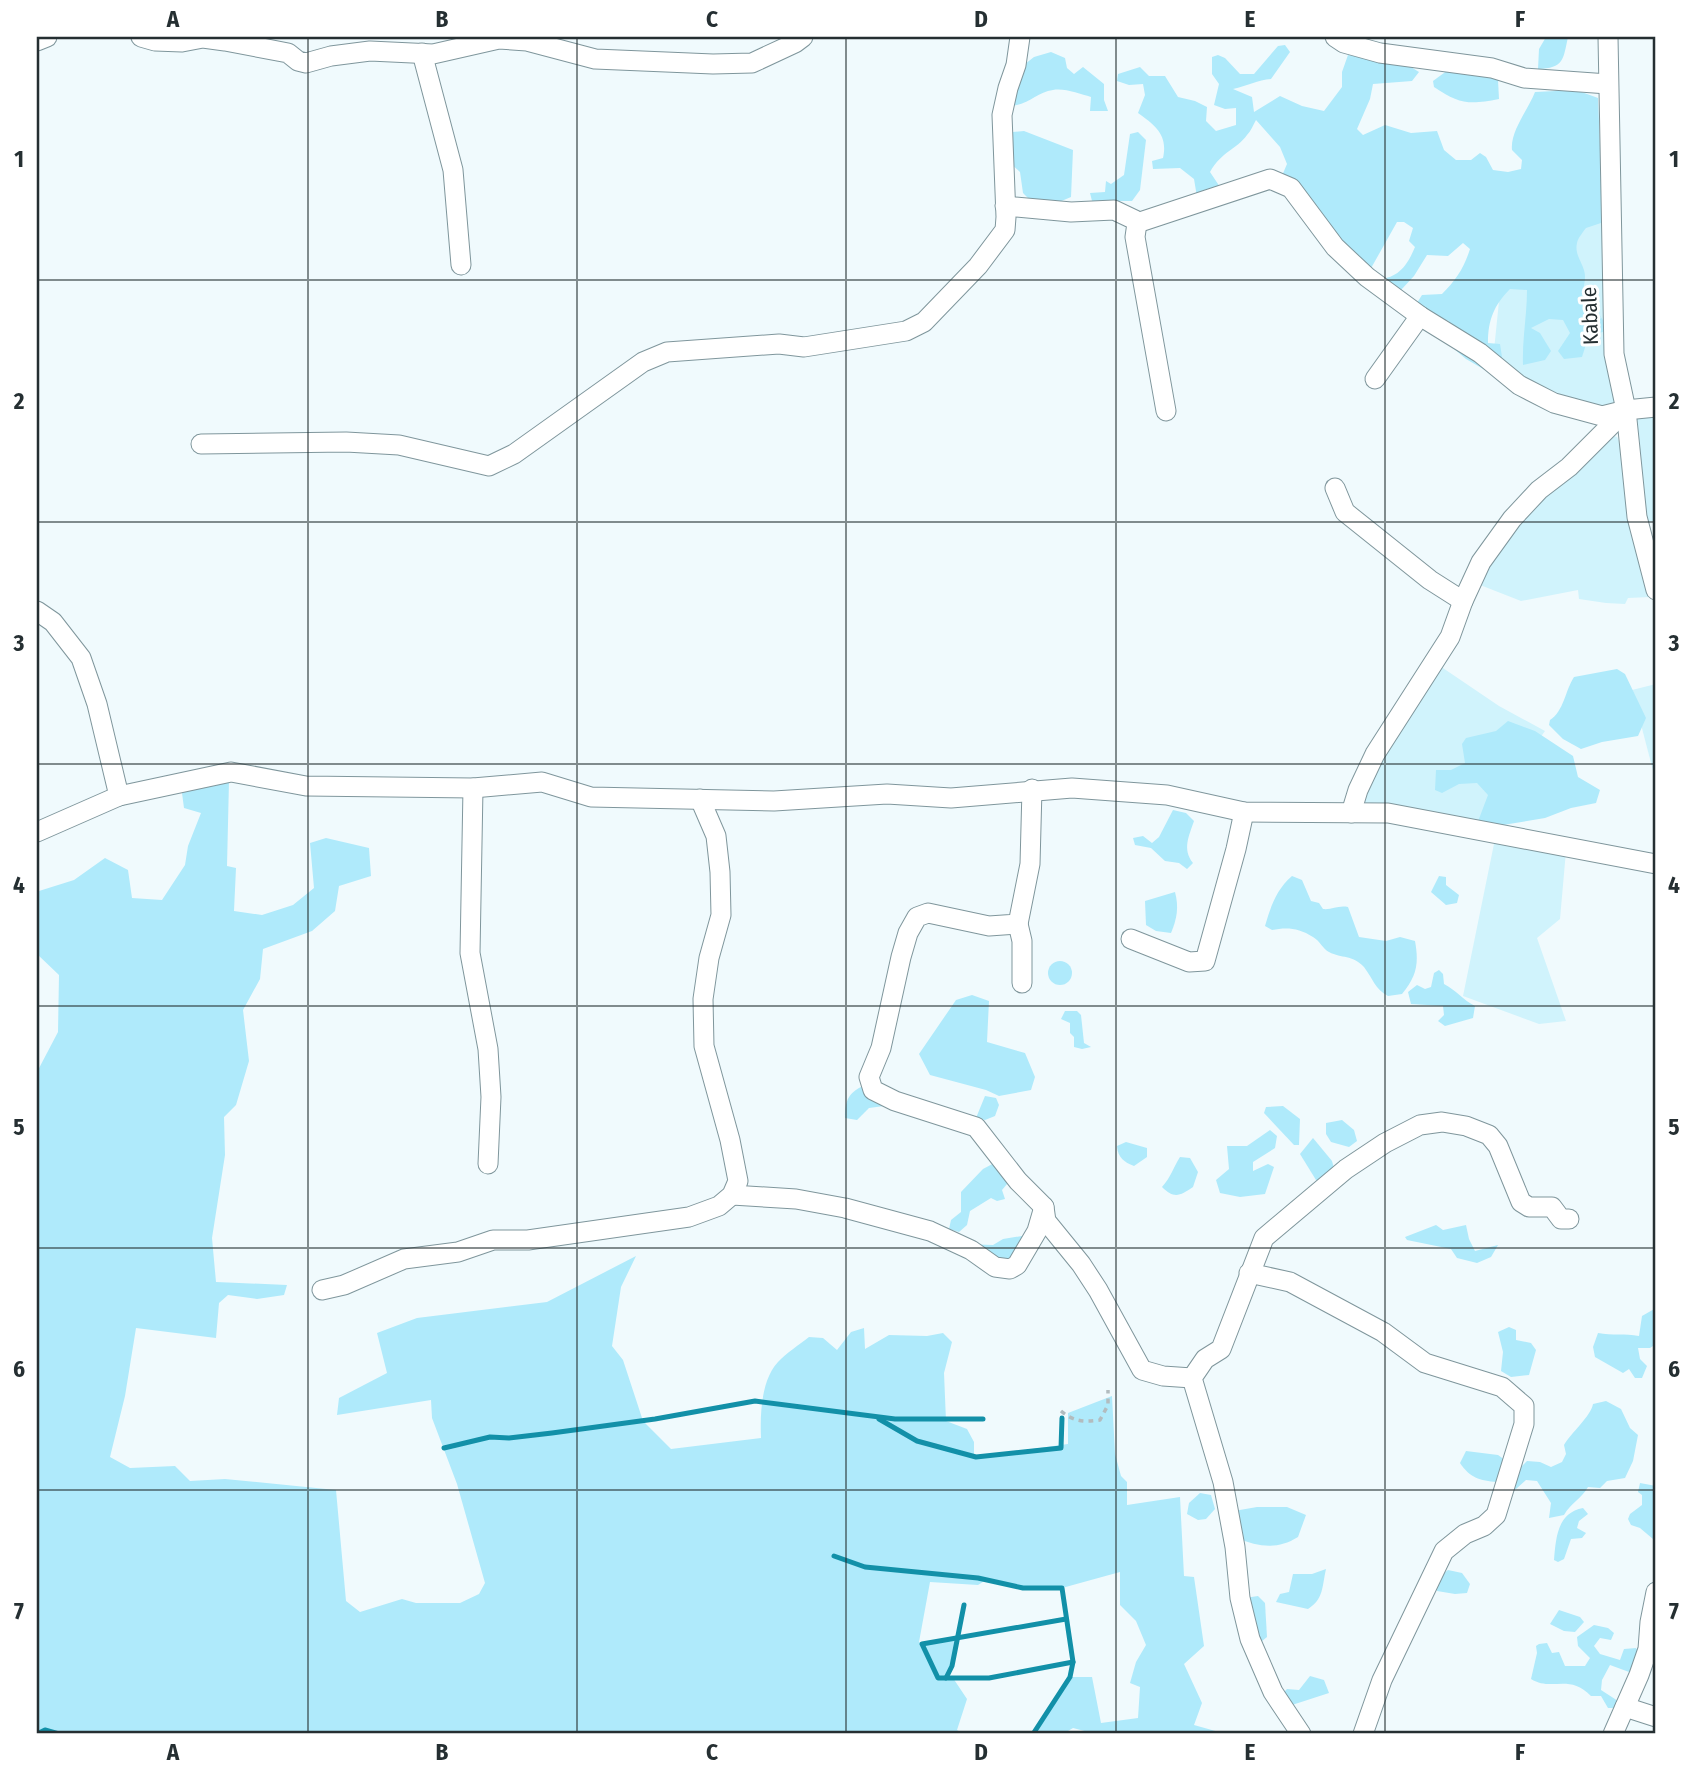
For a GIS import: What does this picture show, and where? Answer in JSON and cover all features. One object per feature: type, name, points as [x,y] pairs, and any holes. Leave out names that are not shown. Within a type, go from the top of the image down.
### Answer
[{"type":"street","points":[[37,41],[47,37]]},
{"type":"street","points":[[141,37],[169,42],[203,38],[226,39],[288,53],[298,61],[306,63],[331,56],[370,51],[433,54],[499,39],[527,41],[595,59],[752,63],[803,37]]},
{"type":"street","points":[[201,444],[346,442],[399,445],[489,466],[514,454],[643,362],[667,352],[779,344],[804,347],[906,331],[924,321],[961,285],[1005,230],[1002,115],[1016,65],[1020,37]]},
{"type":"street","points":[[1335,37],[1344,43],[1380,52],[1492,68],[1524,78],[1608,84]]},
{"type":"street","name":"Kabale","points":[[1608,37],[1615,354],[1626,410],[1637,517],[1656,590]]},
{"type":"street","points":[[422,53],[453,170],[461,265]]},
{"type":"street","points":[[1137,223],[1270,179],[1291,188],[1335,247],[1367,277],[1420,316],[1480,353],[1519,385],[1554,404],[1602,416],[1656,407]]},
{"type":"street","points":[[1005,206],[1070,212],[1114,210],[1132,217],[1137,223],[1135,237],[1166,411]]},
{"type":"street","points":[[1375,379],[1420,316]]},
{"type":"street","points":[[1351,813],[1358,790],[1375,754],[1450,637],[1481,562],[1512,519],[1539,490],[1585,452],[1626,410]]},
{"type":"street","points":[[1335,488],[1345,512],[1430,580],[1463,601]]},
{"type":"street","points":[[37,611],[53,622],[81,658],[97,704],[120,796]]},
{"type":"street","points":[[37,832],[120,796],[231,772],[306,786],[473,788],[542,782],[591,797],[774,801],[887,794],[951,798],[1011,794],[1032,789],[1072,788],[1167,795],[1244,812],[1388,813],[1656,864]]},
{"type":"street","points":[[473,788],[470,953],[488,1049],[491,1097],[488,1164]]},
{"type":"street","points":[[1022,983],[1022,941],[1018,924],[1030,864],[1032,789]]},
{"type":"street","points":[[322,1290],[344,1285],[404,1259],[458,1252],[493,1240],[528,1240],[689,1217],[719,1206],[732,1195],[738,1181],[730,1140],[704,1046],[703,999],[709,958],[721,915],[716,835],[700,799]]},
{"type":"street","points":[[1131,939],[1189,962],[1205,961],[1244,812]]},
{"type":"street","points":[[1018,924],[989,926],[928,913],[917,917],[908,933],[881,1048],[869,1077],[873,1090],[895,1101],[976,1127],[1018,1181],[1044,1207],[1046,1221],[1098,1290],[1142,1370],[1163,1376],[1192,1378]]},
{"type":"street","points":[[1192,1378],[1205,1359],[1221,1349],[1264,1238],[1346,1169],[1385,1143],[1420,1125],[1442,1122],[1466,1126],[1489,1135],[1498,1146],[1521,1202],[1529,1207],[1552,1208],[1561,1219],[1569,1219]]},
{"type":"street","points":[[732,1195],[796,1199],[845,1208],[930,1231],[971,1250],[995,1267],[1010,1269],[1017,1265],[1037,1231],[1044,1207]]},
{"type":"street","points":[[1249,1273],[1290,1282],[1383,1332],[1425,1363],[1502,1387],[1524,1406],[1524,1424],[1496,1515],[1485,1526],[1465,1534],[1444,1551],[1382,1680],[1363,1734]]},
{"type":"street","points":[[1192,1378],[1223,1482],[1235,1547],[1240,1598],[1250,1639],[1273,1692],[1301,1734]]},
{"type":"street","points":[[1613,1734],[1648,1649],[1656,1591]]},
{"type":"street","points":[[1625,1707],[1656,1717]]},
{"type":"path","points":[[1061,1411],[1070,1419],[1084,1422],[1100,1420],[1108,1405],[1108,1390]]},
{"type":"shaded area","points":[[1546,37],[1568,37],[1565,52],[1558,64],[1538,69],[1539,49]]},
{"type":"shaded area","points":[[1285,45],[1290,52],[1271,79],[1233,89],[1252,97],[1254,112],[1280,96],[1302,106],[1324,111],[1342,87],[1342,72],[1348,55],[1406,64],[1419,72],[1412,81],[1373,84],[1370,99],[1357,129],[1363,135],[1385,125],[1411,133],[1437,131],[1444,150],[1456,160],[1471,160],[1480,153],[1486,157],[1493,170],[1508,172],[1521,169],[1522,160],[1512,150],[1512,143],[1535,92],[1576,90],[1598,98],[1601,169],[1607,221],[1586,228],[1578,239],[1576,248],[1585,272],[1582,296],[1584,310],[1599,314],[1606,325],[1603,332],[1589,335],[1582,357],[1564,359],[1558,351],[1570,333],[1563,320],[1549,319],[1531,328],[1540,333],[1551,351],[1545,360],[1523,365],[1527,290],[1510,289],[1493,313],[1488,335],[1488,343],[1500,344],[1502,357],[1485,370],[1466,359],[1446,342],[1449,321],[1429,316],[1415,306],[1422,295],[1442,294],[1459,273],[1470,249],[1463,243],[1448,256],[1427,255],[1401,290],[1383,284],[1379,279],[1397,273],[1409,259],[1415,247],[1409,241],[1413,228],[1404,222],[1397,222],[1370,270],[1281,178],[1287,164],[1280,147],[1256,120],[1243,140],[1219,159],[1210,172],[1222,190],[1197,197],[1194,179],[1180,168],[1153,169],[1152,161],[1163,158],[1164,143],[1155,127],[1138,113],[1145,95],[1143,84],[1129,85],[1117,81],[1118,74],[1140,67],[1149,76],[1165,76],[1178,97],[1207,107],[1206,121],[1216,131],[1236,125],[1236,108],[1225,109],[1214,105],[1219,84],[1212,74],[1212,57],[1218,55],[1225,58],[1240,74],[1254,74],[1278,46]]},
{"type":"shaded area","points":[[1051,52],[1065,58],[1067,68],[1074,74],[1083,67],[1104,84],[1104,100],[1108,111],[1090,111],[1091,97],[1062,90],[1047,91],[1021,104],[1007,106],[1012,74],[1034,57]]},
{"type":"shaded area","points":[[1463,69],[1498,80],[1499,99],[1465,102],[1434,87],[1433,81],[1448,70]]},
{"type":"shaded area","points":[[1024,131],[1073,150],[1071,197],[1052,205],[1034,204],[1023,193],[1020,172],[1004,157],[1002,133]]},
{"type":"shaded area","points":[[1138,132],[1146,140],[1140,190],[1132,201],[1092,201],[1090,193],[1105,192],[1106,181],[1111,184],[1124,175],[1130,134]]},
{"type":"shaded area","points":[[1508,213],[1602,218],[1604,294],[1619,405],[1610,410],[1572,404],[1493,360]]},
{"type":"shaded area","points":[[1656,404],[1656,521],[1642,522],[1633,405]]},
{"type":"shaded area","points":[[1611,435],[1617,437],[1623,449],[1631,520],[1650,597],[1628,598],[1625,604],[1606,603],[1579,599],[1578,590],[1521,601],[1475,583],[1507,530]]},
{"type":"shaded area","points":[[1437,664],[1499,706],[1545,731],[1521,764],[1494,828],[1362,805],[1364,784]]},
{"type":"shaded area","points":[[1617,669],[1625,674],[1646,718],[1638,736],[1602,742],[1581,749],[1563,739],[1549,725],[1574,677]]},
{"type":"shaded area","points":[[1656,684],[1656,782],[1632,690]]},
{"type":"shaded area","points":[[1508,721],[1535,731],[1573,756],[1578,777],[1600,790],[1596,803],[1571,808],[1545,818],[1503,825],[1477,824],[1488,795],[1477,783],[1459,784],[1442,793],[1435,790],[1436,770],[1451,770],[1465,763],[1462,744],[1466,738],[1496,731]]},
{"type":"shaded area","points":[[229,781],[227,866],[236,868],[234,911],[262,915],[293,905],[314,888],[310,843],[326,838],[369,848],[371,876],[339,886],[335,911],[312,931],[263,949],[260,979],[243,1010],[249,1061],[236,1105],[224,1117],[225,1155],[212,1238],[216,1282],[287,1285],[284,1295],[257,1299],[228,1295],[219,1303],[216,1338],[136,1328],[125,1396],[110,1457],[130,1468],[175,1466],[190,1481],[225,1479],[336,1490],[346,1601],[360,1612],[402,1599],[416,1603],[460,1603],[479,1594],[485,1583],[457,1484],[432,1418],[431,1400],[337,1415],[339,1398],[387,1373],[377,1333],[417,1318],[547,1302],[636,1256],[621,1287],[612,1346],[623,1360],[643,1421],[671,1449],[761,1438],[761,1409],[765,1388],[772,1369],[778,1362],[809,1337],[823,1338],[837,1350],[851,1332],[864,1328],[865,1349],[889,1335],[927,1336],[943,1333],[952,1342],[944,1373],[946,1421],[967,1429],[974,1442],[974,1457],[1068,1444],[1068,1413],[1112,1396],[1115,1454],[1121,1476],[1127,1482],[1127,1505],[1180,1497],[1184,1576],[1194,1577],[1204,1646],[1184,1664],[1202,1703],[1194,1725],[1226,1734],[1096,1734],[1073,1728],[1063,1734],[1033,1734],[1070,1677],[1092,1677],[1101,1723],[1138,1718],[1140,1687],[1130,1683],[1136,1662],[1146,1645],[1136,1621],[1120,1605],[1120,1572],[1062,1588],[1023,1588],[986,1580],[978,1585],[930,1582],[919,1642],[922,1644],[956,1639],[952,1666],[947,1677],[953,1678],[967,1699],[957,1730],[964,1734],[37,1734],[37,1072],[58,1032],[59,975],[37,954],[37,888],[39,891],[74,880],[105,858],[128,870],[132,898],[162,900],[185,865],[188,846],[201,813],[184,808],[182,793],[195,785]]},
{"type":"shaded area","points":[[1173,810],[1186,813],[1194,821],[1187,848],[1193,863],[1187,869],[1179,863],[1165,861],[1151,848],[1135,845],[1133,838],[1143,836],[1152,843],[1159,837]]},
{"type":"shaded area","points":[[1495,839],[1566,851],[1560,919],[1537,938],[1566,1021],[1539,1024],[1463,996]]},
{"type":"shaded area","points":[[1292,876],[1302,880],[1311,901],[1319,903],[1323,909],[1348,907],[1359,937],[1386,941],[1400,937],[1415,941],[1416,969],[1402,994],[1388,996],[1377,987],[1360,963],[1329,952],[1308,934],[1293,929],[1272,930],[1265,926],[1278,893]]},
{"type":"shaded area","points":[[1439,876],[1446,877],[1446,885],[1459,895],[1457,903],[1446,905],[1431,892]]},
{"type":"shaded area","points":[[1175,892],[1177,913],[1171,933],[1156,931],[1146,925],[1145,901]]},
{"type":"shaded area","points":[[1060,961],[1069,964],[1072,973],[1069,982],[1060,985],[1051,982],[1048,973],[1051,964]]},
{"type":"shaded area","points":[[1439,970],[1443,974],[1444,984],[1475,1006],[1473,1018],[1445,1026],[1438,1021],[1444,1015],[1443,1006],[1411,1004],[1408,992],[1417,985],[1425,989],[1431,987],[1434,973]]},
{"type":"shaded area","points":[[972,995],[989,1001],[987,1042],[1025,1053],[1035,1077],[1031,1090],[999,1096],[930,1075],[919,1054],[956,1000]]},
{"type":"shaded area","points":[[1065,1011],[1077,1011],[1081,1015],[1084,1043],[1091,1047],[1074,1047],[1070,1023],[1061,1019]]},
{"type":"shaded area","points":[[861,1087],[876,1087],[884,1106],[869,1108],[857,1120],[845,1118],[848,1100]]},
{"type":"shaded area","points":[[985,1096],[996,1098],[999,1105],[995,1116],[985,1120],[976,1118]]},
{"type":"shaded area","points":[[1283,1106],[1300,1119],[1299,1145],[1294,1145],[1264,1113],[1266,1107]]},
{"type":"shaded area","points":[[1342,1120],[1354,1130],[1357,1141],[1349,1147],[1331,1142],[1326,1134],[1326,1123]]},
{"type":"shaded area","points":[[1270,1130],[1277,1136],[1275,1148],[1253,1162],[1253,1171],[1268,1164],[1274,1167],[1265,1194],[1240,1197],[1220,1193],[1216,1180],[1229,1169],[1227,1146],[1247,1146]]},
{"type":"shaded area","points":[[1313,1138],[1332,1161],[1335,1172],[1326,1181],[1316,1180],[1300,1154]]},
{"type":"shaded area","points":[[1126,1142],[1147,1148],[1147,1157],[1134,1166],[1124,1161],[1117,1146]]},
{"type":"shaded area","points":[[1180,1157],[1190,1158],[1198,1172],[1193,1187],[1174,1195],[1162,1187]]},
{"type":"shaded area","points":[[998,1161],[1012,1178],[1002,1190],[1005,1199],[997,1201],[991,1198],[970,1211],[967,1225],[959,1232],[949,1229],[951,1220],[961,1212],[961,1192],[983,1169]]},
{"type":"shaded area","points":[[1436,1225],[1443,1230],[1466,1225],[1475,1251],[1498,1245],[1491,1257],[1477,1263],[1457,1258],[1451,1249],[1407,1240],[1405,1237]]},
{"type":"shaded area","points":[[1028,1235],[1026,1260],[963,1258],[960,1254],[964,1244],[993,1245],[1003,1239]]},
{"type":"shaded area","points":[[1656,1308],[1656,1344],[1650,1348],[1638,1348],[1640,1359],[1647,1366],[1642,1378],[1635,1378],[1629,1369],[1623,1373],[1595,1357],[1593,1347],[1598,1333],[1639,1336],[1642,1316]]},
{"type":"shaded area","points":[[1509,1327],[1516,1330],[1516,1340],[1531,1343],[1536,1350],[1529,1375],[1511,1377],[1501,1371],[1503,1352],[1498,1332]]},
{"type":"shaded area","points":[[1606,1401],[1621,1409],[1630,1428],[1638,1435],[1633,1461],[1625,1478],[1607,1481],[1600,1488],[1588,1487],[1564,1515],[1549,1518],[1551,1503],[1537,1481],[1526,1480],[1516,1489],[1510,1488],[1511,1471],[1527,1461],[1540,1462],[1551,1467],[1562,1462],[1566,1454],[1564,1445],[1589,1414],[1593,1404]]},
{"type":"shaded area","points":[[1466,1451],[1498,1455],[1505,1460],[1497,1482],[1480,1479],[1467,1472],[1460,1463]]},
{"type":"shaded area","points":[[1640,1483],[1656,1486],[1656,1538],[1653,1539],[1640,1528],[1631,1525],[1628,1519],[1630,1514],[1642,1505],[1642,1495],[1638,1492]]},
{"type":"shaded area","points":[[1200,1493],[1211,1495],[1215,1509],[1206,1519],[1198,1520],[1187,1514],[1189,1503]]},
{"type":"shaded area","points":[[1257,1507],[1287,1507],[1306,1515],[1298,1537],[1283,1544],[1268,1546],[1237,1538],[1234,1511]]},
{"type":"shaded area","points":[[1583,1508],[1588,1514],[1579,1521],[1577,1528],[1586,1533],[1582,1538],[1571,1539],[1564,1559],[1558,1562],[1554,1560],[1557,1535],[1563,1521],[1574,1511]]},
{"type":"shaded area","points":[[1326,1569],[1320,1596],[1308,1609],[1276,1602],[1280,1594],[1289,1592],[1293,1574],[1312,1574]]},
{"type":"shaded area","points":[[1448,1570],[1462,1573],[1470,1584],[1467,1593],[1437,1591],[1440,1579]]},
{"type":"shaded area","points":[[1258,1596],[1265,1603],[1267,1637],[1257,1645],[1245,1598]]},
{"type":"shaded area","points":[[1559,1610],[1580,1617],[1584,1622],[1575,1632],[1564,1631],[1550,1624]]},
{"type":"shaded area","points":[[1594,1625],[1608,1628],[1614,1633],[1611,1640],[1600,1638],[1594,1646],[1600,1654],[1620,1660],[1624,1649],[1636,1648],[1641,1656],[1638,1672],[1629,1672],[1610,1665],[1602,1680],[1601,1690],[1618,1701],[1615,1708],[1608,1708],[1601,1696],[1591,1696],[1575,1685],[1546,1684],[1531,1679],[1536,1646],[1539,1644],[1547,1643],[1552,1653],[1559,1652],[1565,1666],[1585,1666],[1590,1658],[1578,1646],[1577,1637]]},
{"type":"shaded area","points":[[1310,1676],[1324,1680],[1329,1693],[1292,1705],[1284,1692],[1287,1689],[1299,1690]]},
{"type":"waterway","points":[[444,1448],[490,1437],[509,1438],[552,1433],[655,1419],[755,1401],[895,1419],[983,1419]]},
{"type":"waterway","points":[[879,1419],[917,1441],[976,1457],[1061,1448],[1062,1418]]},
{"type":"waterway","points":[[834,1556],[865,1567],[978,1578],[1023,1588],[1062,1588],[1073,1662],[1070,1677],[1033,1734]]},
{"type":"waterway","points":[[946,1678],[952,1666],[964,1605]]},
{"type":"waterway","points":[[1066,1619],[922,1644],[938,1678],[989,1678],[1073,1662]]},
{"type":"waterway","points":[[37,1734],[45,1730],[59,1734]]}]
